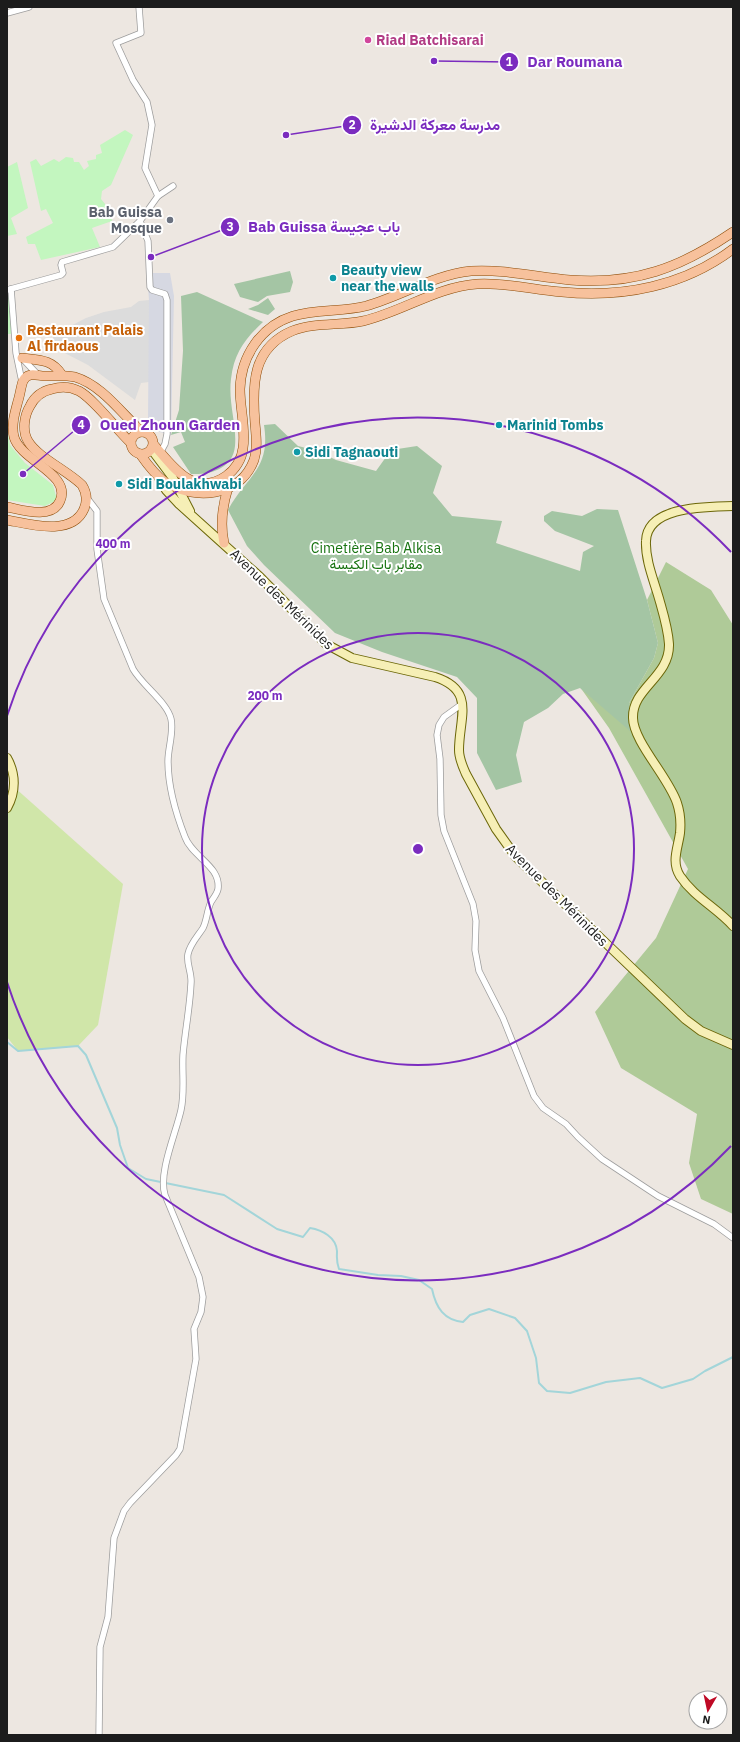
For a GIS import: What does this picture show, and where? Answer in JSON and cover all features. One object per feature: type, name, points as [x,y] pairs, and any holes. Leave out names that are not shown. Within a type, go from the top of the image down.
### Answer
[{"type":"main road","points":[[155,449],[184,477],[195,482],[212,482],[224,477],[234,469],[241,457],[244,446],[240,388],[245,362],[251,349],[259,338],[272,326],[286,319],[306,313],[365,306],[429,281],[460,273],[497,271],[589,280],[619,279],[643,275],[668,268],[691,259],[733,232]]},
{"type":"main road","points":[[7,520],[46,526],[64,525],[73,521],[80,515],[85,507],[87,498],[84,489],[78,481],[35,450],[28,441],[25,433],[25,422],[28,408],[36,396],[44,390],[63,387],[79,391],[131,443],[134,451],[140,454],[157,475],[179,489],[206,494],[228,488],[247,473],[256,452],[253,389],[260,363],[270,344],[287,333],[308,326],[370,319],[443,291],[478,284],[585,294],[634,291],[686,276],[713,263],[733,249]]},
{"type":"main road","points":[[19,355],[52,364],[57,367],[62,375]]},
{"type":"main road","points":[[7,507],[36,512],[46,512],[58,505],[62,493],[57,480],[23,452],[13,431],[14,418],[22,386],[27,376],[32,374],[62,375],[77,378],[90,384],[113,403],[142,432],[150,435],[154,441],[155,449],[179,489],[191,514]]},
{"type":"main road","points":[[131,443],[134,435],[142,432]]},
{"type":"main road","points":[[140,454],[148,454],[155,449]]},
{"type":"main road","name":"Avenue des Mérinides","points":[[157,475],[172,497],[260,577],[326,644],[352,658],[448,681],[455,687],[462,704],[459,752],[461,763],[504,842],[534,875],[685,1019],[701,1031],[733,1045]]},
{"type":"main road","points":[[224,543],[221,521],[224,500],[228,488]]},
{"type":"main road","points":[[733,506],[703,507],[671,513],[659,518],[647,533],[646,546],[648,559],[668,628],[669,645],[668,657],[663,669],[640,696],[635,707],[633,718],[638,735],[677,802],[680,814],[680,833],[675,849],[675,864],[680,876],[693,892],[725,917],[733,926]]},
{"type":"main road","points":[[7,758],[12,770],[14,786],[7,808]]},
{"type":"street","points":[[7,13],[29,7]]},
{"type":"street","points":[[139,7],[141,33],[116,43],[132,80],[147,102],[152,125],[145,168],[158,196]]},
{"type":"street","points":[[22,386],[9,290],[61,275],[63,273],[61,265],[62,262],[113,247],[140,221],[158,196],[174,186]]},
{"type":"street","points":[[140,221],[148,241],[151,289],[165,294],[167,300],[167,434],[165,444],[155,449]]},
{"type":"street","points":[[7,335],[15,334]]},
{"type":"street","points":[[19,355],[39,375]]},
{"type":"street","points":[[87,498],[97,511],[97,549],[104,599],[108,611],[138,678],[166,709],[171,718],[172,727],[168,773],[172,795],[183,832],[190,848],[212,868],[218,882],[216,895],[210,905],[203,927],[189,948],[187,955],[191,984],[183,1056],[184,1078],[181,1108],[163,1178],[165,1194],[186,1248],[200,1277],[203,1292],[203,1306],[194,1329],[196,1359],[180,1449],[124,1511],[114,1538],[108,1617],[100,1647],[99,1735]]},
{"type":"street","points":[[462,704],[444,717],[439,725],[437,735],[440,759],[441,815],[444,831],[473,904],[476,922],[475,950],[479,971],[503,1018],[534,1096],[543,1108],[566,1124],[578,1138],[602,1159],[652,1192],[714,1224],[733,1238]]},
{"type":"green space","points":[[125,130],[133,135],[111,185],[102,191],[101,199],[110,210],[112,221],[92,228],[100,247],[41,260],[35,244],[28,244],[26,237],[53,223],[46,209],[41,211],[30,162],[36,159],[41,166],[54,159],[59,162],[66,157],[73,158],[74,162],[79,162],[84,170],[89,166],[87,161],[96,159],[96,155],[102,153],[100,145]]},
{"type":"green space","points":[[17,162],[28,208],[11,218],[17,234],[7,236],[7,167]]},
{"type":"green space","points":[[290,271],[293,282],[290,292],[267,296],[258,302],[240,297],[234,284]]},
{"type":"green space","points":[[10,286],[13,334],[7,334],[7,287]]},
{"type":"green space","points":[[197,292],[263,322],[241,347],[232,370],[230,388],[235,430],[235,446],[233,454],[225,465],[213,472],[191,474],[173,447],[185,442],[181,432],[171,435],[179,410],[183,351],[181,296]]},
{"type":"green space","points":[[268,298],[275,309],[268,315],[248,309],[258,305]]},
{"type":"green space","name":"Cimetière Bab Alkisa مقابر باب الكيسة","points":[[275,424],[298,446],[318,451],[336,460],[376,471],[391,450],[417,446],[442,466],[433,493],[452,516],[502,521],[496,543],[580,571],[583,552],[594,546],[555,531],[544,521],[544,516],[552,511],[582,516],[597,509],[618,510],[647,600],[658,643],[654,658],[629,703],[630,731],[580,688],[563,694],[548,708],[524,722],[516,755],[522,782],[496,790],[477,753],[477,698],[457,677],[382,652],[335,633],[264,565],[247,546],[228,510],[260,463],[264,452],[264,425]]},
{"type":"green space","points":[[7,429],[10,445],[25,463],[53,485],[57,500],[45,506],[7,500]]},
{"type":"green space","points":[[666,562],[711,590],[733,625],[733,1214],[701,1199],[689,1163],[697,1114],[621,1068],[595,1012],[656,938],[688,869],[609,728],[580,687],[630,730],[629,703],[654,658],[658,643],[647,600]]},
{"type":"green space","points":[[14,787],[123,884],[98,1025],[78,1046],[18,1051],[7,1037],[7,809]]},
{"type":"shaded area","points":[[147,273],[170,273],[174,296],[171,435],[156,431],[148,419],[149,300]]},
{"type":"shaded area","points":[[149,300],[149,382],[141,383],[135,400],[88,365],[53,347],[53,335],[86,318],[104,312],[131,307],[139,301]]},
{"type":"waterway","points":[[7,1042],[18,1051],[78,1046],[86,1055],[117,1128],[120,1145],[128,1168],[146,1179],[224,1195],[277,1229],[303,1237],[310,1228],[324,1232],[331,1238],[336,1246],[339,1269],[378,1275],[401,1276],[419,1280],[432,1289],[436,1302],[442,1312],[446,1316],[456,1321],[463,1322],[470,1315],[489,1309],[515,1318],[527,1331],[536,1358],[539,1383],[547,1391],[570,1393],[606,1382],[640,1378],[662,1388],[693,1379],[705,1371],[733,1357]]},
{"type":"place","name":"Riad Batchisarai","points":[[368,40]]},
{"type":"place","name":"Dar Roumana","points":[[434,61]]},
{"type":"place","name":"مدرسة معركة الدشيرة","points":[[286,135]]},
{"type":"place","name":"Bab Guissa Mosque","points":[[170,220]]},
{"type":"place","name":"Bab Guissa باب عجيسة","points":[[151,257]]},
{"type":"place","name":"Beauty view near the walls","points":[[333,278]]},
{"type":"place","name":"Restaurant Palais Al firdaous","points":[[19,338]]},
{"type":"place","name":"Marinid Tombs","points":[[499,425]]},
{"type":"place","name":"Sidi Tagnaouti","points":[[297,452]]},
{"type":"place","name":"Oued Zhoun Garden","points":[[23,474]]},
{"type":"place","name":"Sidi Boulakhwabi","points":[[119,484]]}]
